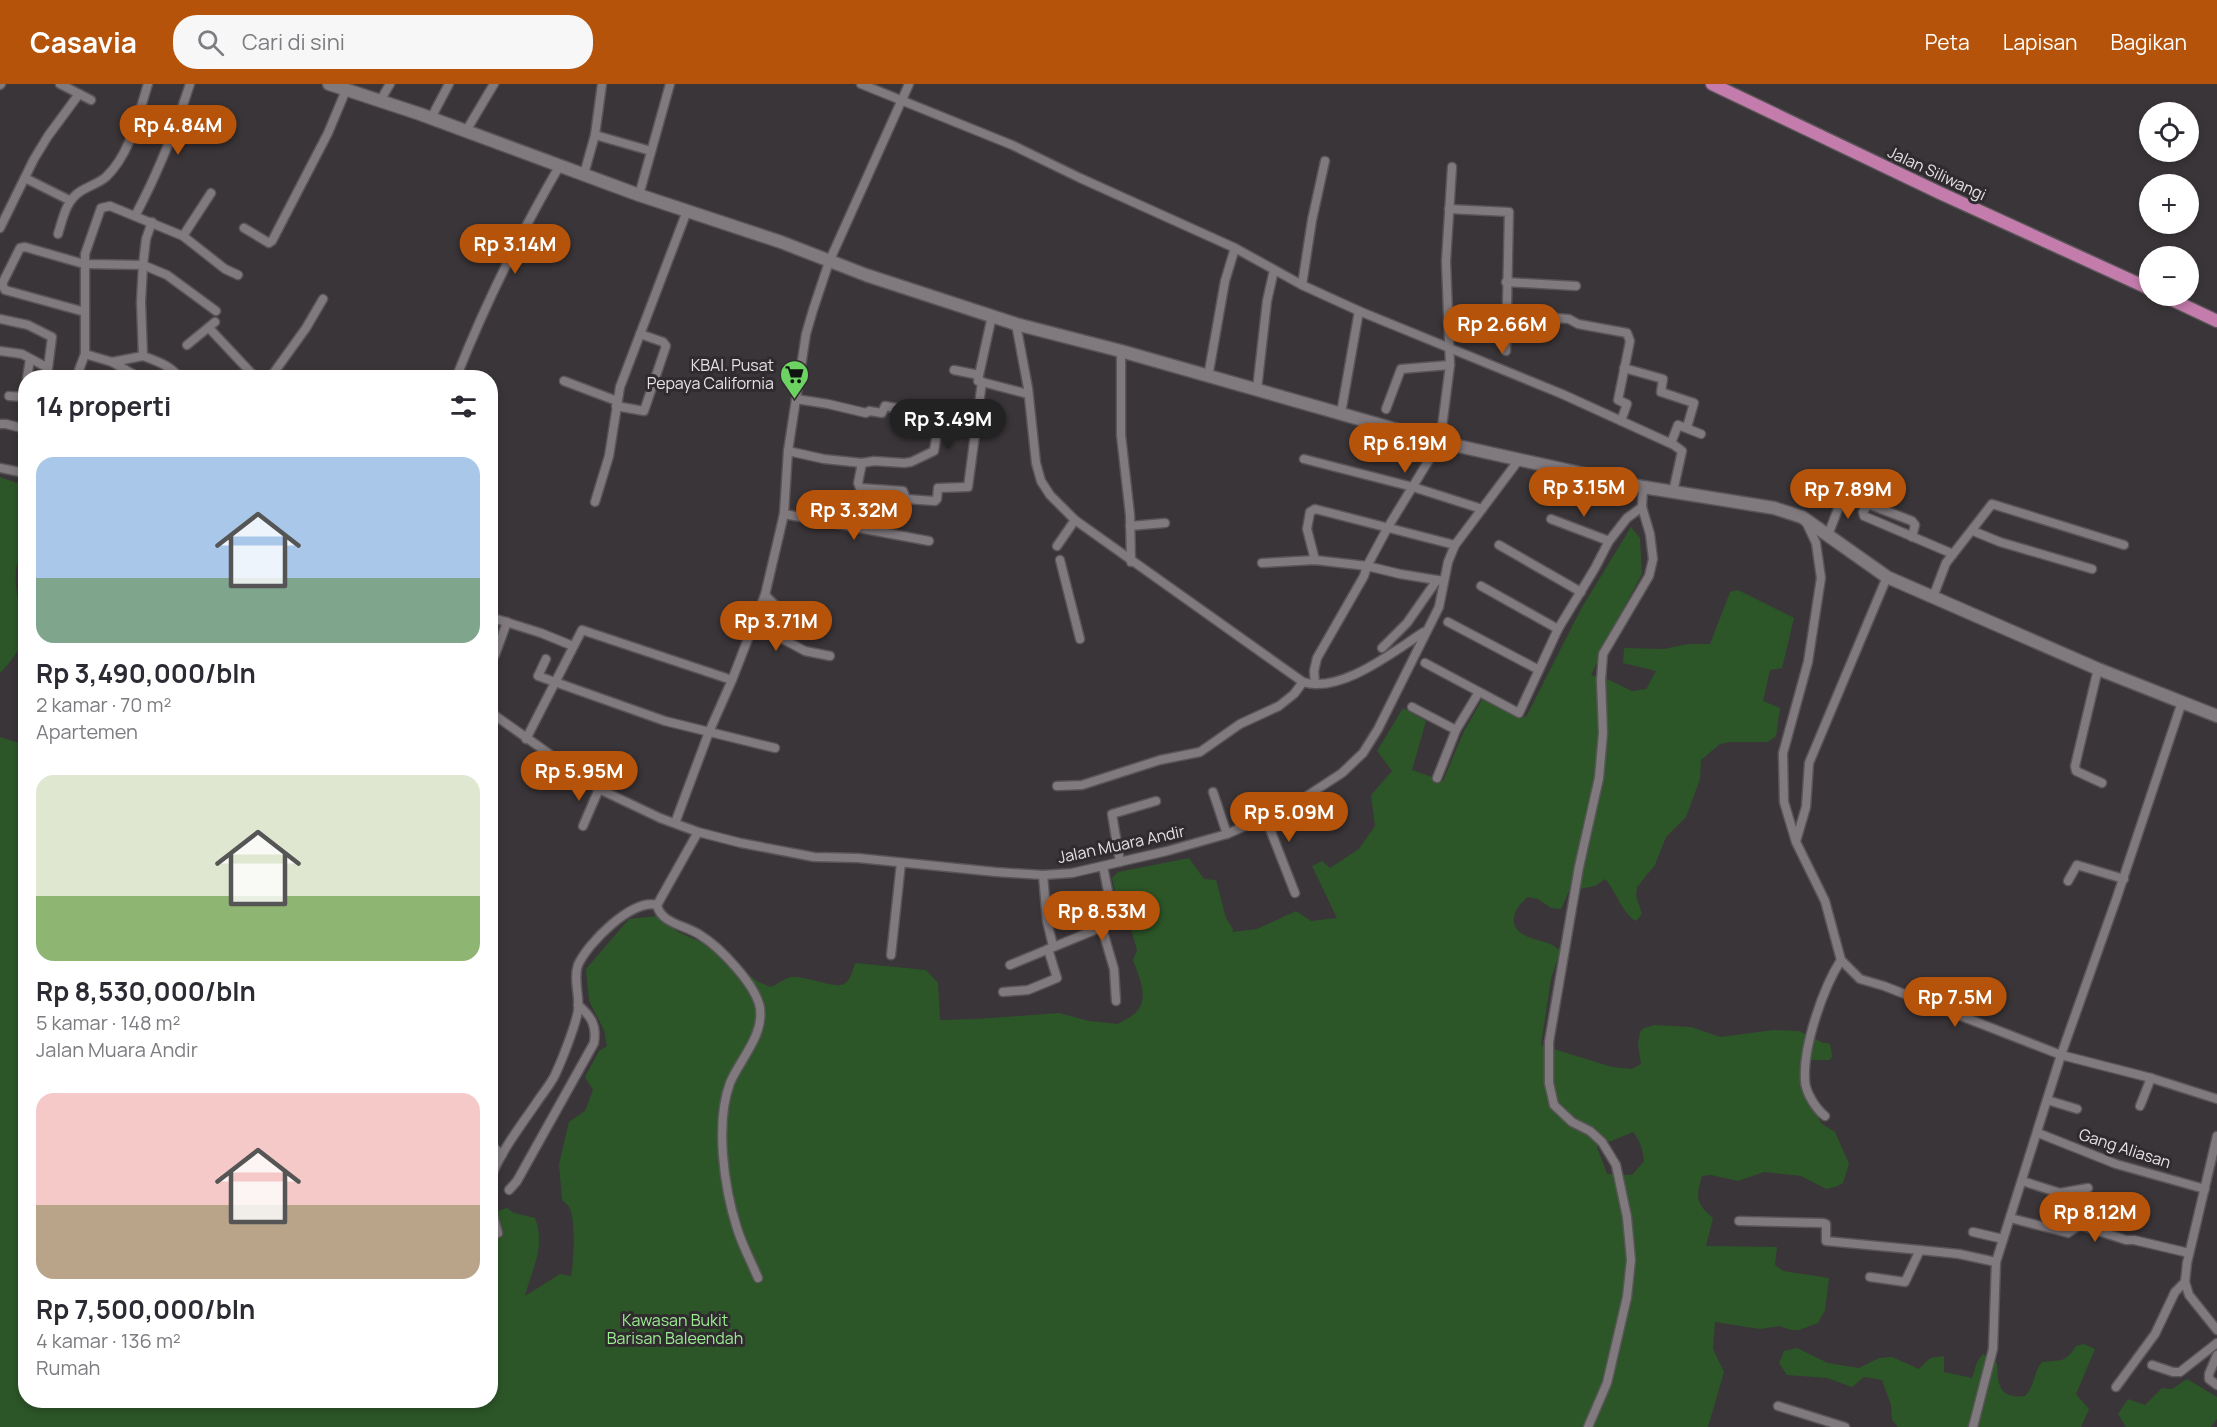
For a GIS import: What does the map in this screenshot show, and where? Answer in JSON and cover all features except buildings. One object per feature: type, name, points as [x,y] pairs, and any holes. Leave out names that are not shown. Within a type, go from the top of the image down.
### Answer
[{"type":"main road","points":[[329,84],[466,130],[639,195],[781,242],[830,262],[1016,324],[1121,351],[1440,442],[1643,487],[1774,508],[1802,517],[1887,577],[2098,669],[2217,716]]},
{"type":"main road","name":"Jalan Siliwangi","points":[[1712,84],[1940,194],[2139,284]]},
{"type":"main road","points":[[2185,306],[2217,321]]},
{"type":"street","points":[[60,84],[91,100]]},
{"type":"street","points":[[58,234],[69,200],[80,191],[105,178],[114,166],[132,135],[148,84]]},
{"type":"street","points":[[135,216],[158,170],[190,84]]},
{"type":"street","points":[[380,101],[390,84]]},
{"type":"street","points":[[431,118],[449,84]]},
{"type":"street","points":[[466,130],[494,84]]},
{"type":"street","points":[[584,174],[595,135],[602,86],[592,84]]},
{"type":"street","points":[[639,195],[670,84]]},
{"type":"street","points":[[861,84],[1012,145],[1235,249],[1302,285],[1359,311],[1563,394],[1671,443],[1682,451],[1673,492]]},
{"type":"street","points":[[675,823],[765,595],[784,514],[788,451],[806,334],[830,262],[909,84]]},
{"type":"street","points":[[243,228],[269,243],[272,241],[328,133],[346,90]]},
{"type":"street","points":[[0,228],[48,136],[79,93]]},
{"type":"street","points":[[595,135],[651,151]]},
{"type":"street","points":[[1302,285],[1312,220],[1325,161]]},
{"type":"street","points":[[459,370],[520,235],[561,165]]},
{"type":"street","points":[[1315,684],[1314,671],[1317,658],[1364,576],[1388,527],[1440,442],[1450,365],[1446,261],[1452,166]]},
{"type":"street","points":[[25,178],[69,200]]},
{"type":"street","points":[[183,236],[211,193]]},
{"type":"street","points":[[81,370],[85,354],[84,264],[87,245],[101,208],[110,206],[183,236],[225,269],[238,275]]},
{"type":"street","points":[[1449,209],[1509,212],[1506,351]]},
{"type":"street","points":[[595,502],[609,456],[616,403],[687,211]]},
{"type":"street","points":[[143,356],[141,302],[143,265],[146,239],[152,222]]},
{"type":"street","points":[[85,312],[5,290],[2,284],[22,247],[84,264],[143,265],[167,276],[216,311]]},
{"type":"street","points":[[1208,377],[1225,281],[1235,249]]},
{"type":"street","points":[[1257,389],[1267,301],[1274,270]]},
{"type":"street","points":[[1506,282],[1576,286]]},
{"type":"street","points":[[276,370],[306,328],[323,299]]},
{"type":"street","points":[[1341,413],[1359,311]]},
{"type":"street","points":[[1506,314],[1569,319],[1578,324],[1627,333],[1630,340],[1618,400],[1627,404],[1621,421]]},
{"type":"street","points":[[862,463],[858,483],[860,488],[903,491],[906,499],[935,501],[938,488],[968,487],[980,378],[992,316]]},
{"type":"street","points":[[0,319],[28,325],[51,335],[48,368],[22,354],[0,351]]},
{"type":"street","points":[[1016,324],[1028,394],[1036,463],[1041,481],[1050,495],[1075,520],[1131,562],[1195,604],[1303,682],[1315,684],[1352,676],[1425,631]]},
{"type":"street","points":[[186,345],[212,325],[249,370]]},
{"type":"street","points":[[564,381],[616,403],[644,411],[666,346],[663,342],[640,334]]},
{"type":"street","points":[[1121,351],[1121,435],[1130,526],[1131,562]]},
{"type":"street","points":[[85,354],[112,362],[126,370]]},
{"type":"street","points":[[112,362],[143,356],[173,370]]},
{"type":"street","points":[[28,370],[30,359]]},
{"type":"street","points":[[1386,409],[1401,369],[1450,365]]},
{"type":"street","points":[[1624,368],[1663,379],[1660,392],[1694,403],[1687,427]]},
{"type":"street","points":[[954,370],[1028,394]]},
{"type":"street","points":[[9,396],[18,397]]},
{"type":"street","points":[[796,399],[866,413],[869,411],[882,413],[885,405],[907,410],[911,405],[926,409],[976,414]]},
{"type":"street","points":[[788,451],[824,459],[862,463],[874,461],[904,463],[933,452],[941,409]]},
{"type":"street","points":[[0,424],[6,423],[18,427]]},
{"type":"street","points":[[1671,443],[1678,425],[1701,434]]},
{"type":"street","points":[[1304,459],[1413,487],[1482,509]]},
{"type":"street","name":"Jalan Muara Andir","points":[[498,717],[599,789],[660,818],[698,832],[741,843],[814,857],[858,858],[996,872],[1072,873],[1120,862],[1227,834],[1266,819],[1293,806],[1342,773],[1363,753],[1378,729],[1438,607],[1440,581],[1455,545],[1518,460]]},
{"type":"street","points":[[0,468],[18,472]]},
{"type":"street","points":[[1588,1427],[1607,1383],[1627,1297],[1631,1260],[1627,1217],[1616,1165],[1602,1142],[1590,1131],[1572,1122],[1554,1105],[1549,1083],[1549,1042],[1589,816],[1599,778],[1603,654],[1650,576],[1653,559],[1650,534],[1642,507],[1643,487]]},
{"type":"street","points":[[1828,535],[1843,496]]},
{"type":"street","points":[[1912,537],[1915,525],[1912,521],[1868,504],[1863,512],[1864,516],[1912,537],[1953,554]]},
{"type":"street","points":[[1933,597],[1946,563],[1992,504],[2124,545]]},
{"type":"street","points":[[1425,663],[1519,713],[1558,628],[1609,541],[1627,518],[1642,507]]},
{"type":"street","points":[[1315,560],[1306,529],[1312,510],[1317,509],[1455,545]]},
{"type":"street","points":[[784,514],[929,541]]},
{"type":"street","points":[[1802,517],[1816,543],[1821,578],[1808,662],[1783,753],[1784,802],[1796,842],[1825,901],[1841,960],[1860,979],[2062,1051],[2217,1099]]},
{"type":"street","points":[[1551,519],[1609,541]]},
{"type":"street","points":[[1057,546],[1075,520]]},
{"type":"street","points":[[1130,526],[1166,524]]},
{"type":"street","points":[[1973,531],[2000,542],[2092,569]]},
{"type":"street","points":[[1499,544],[1581,592]]},
{"type":"street","points":[[1060,560],[1080,639]]},
{"type":"street","points":[[1262,563],[1315,560],[1367,566],[1440,581],[1407,623],[1382,648]]},
{"type":"street","points":[[1796,842],[1806,807],[1809,763],[1887,577]]},
{"type":"street","points":[[1481,586],[1558,628]]},
{"type":"street","points":[[765,595],[772,601],[777,611],[779,637],[805,651],[830,656]]},
{"type":"street","points":[[498,619],[542,633],[573,646]]},
{"type":"street","points":[[498,643],[507,622]]},
{"type":"street","points":[[1448,622],[1539,670]]},
{"type":"street","points":[[526,739],[580,633],[585,630],[732,680]]},
{"type":"street","points":[[546,659],[538,675],[556,683],[665,721],[775,748]]},
{"type":"street","points":[[2098,669],[2075,766],[2076,771],[2102,783]]},
{"type":"street","points":[[1057,786],[1082,785],[1160,760],[1200,752],[1240,724],[1279,706],[1294,694],[1303,682]]},
{"type":"street","points":[[1437,778],[1456,730],[1479,692]]},
{"type":"street","points":[[1973,1427],[1993,1349],[1996,1262],[2062,1051],[2124,879],[2182,702]]},
{"type":"street","points":[[1412,707],[1456,730]]},
{"type":"street","points":[[583,826],[599,789]]},
{"type":"street","points":[[1213,792],[1227,834]]},
{"type":"street","points":[[1120,862],[1112,814],[1156,801]]},
{"type":"street","points":[[1266,819],[1295,892]]},
{"type":"street","points":[[698,832],[657,905],[664,917],[709,940],[744,978],[758,1001],[760,1025],[731,1083],[723,1121],[723,1150],[729,1198],[743,1245],[758,1278]]},
{"type":"street","points":[[891,955],[901,863]]},
{"type":"street","points":[[2068,881],[2077,865],[2124,879]]},
{"type":"street","points":[[1010,965],[1112,923],[1114,919],[1103,866]]},
{"type":"street","points":[[1003,992],[1028,990],[1057,978],[1047,921],[1043,874]]},
{"type":"street","points":[[498,1163],[554,1076],[576,1018],[578,1005],[576,974],[583,958],[622,914],[646,903],[657,905]]},
{"type":"street","points":[[1102,928],[1114,969],[1116,1001]]},
{"type":"street","points":[[1825,1116],[1820,1113],[1807,1091],[1804,1080],[1807,1056],[1821,999],[1841,960]]},
{"type":"street","points":[[509,1190],[517,1181],[594,1043],[596,1032],[594,1022],[578,1005]]},
{"type":"street","points":[[2140,1106],[2151,1078]]},
{"type":"street","points":[[2047,1100],[2077,1109]]},
{"type":"street","name":"Gang Aliasan","points":[[2038,1133],[2116,1164],[2205,1189]]},
{"type":"street","points":[[2217,1136],[2189,1253],[2185,1282],[2189,1295],[2217,1330]]},
{"type":"street","points":[[498,1151],[502,1155]]},
{"type":"street","points":[[2022,1181],[2060,1193],[2088,1188]]},
{"type":"street","points":[[2010,1218],[2065,1233],[2071,1233],[2080,1225],[2126,1239],[2189,1253]]},
{"type":"street","points":[[1739,1221],[1823,1222],[1826,1224],[1826,1241],[1959,1254],[1996,1262]]},
{"type":"street","points":[[1972,1232],[2003,1239]]},
{"type":"street","points":[[1870,1276],[1905,1282],[1920,1250]]},
{"type":"street","points":[[2116,1387],[2155,1334],[2175,1292],[2185,1282]]},
{"type":"street","points":[[2152,1365],[2173,1372],[2181,1372],[2217,1342]]},
{"type":"street","points":[[2217,1355],[2209,1374],[2209,1379],[2217,1385]]},
{"type":"street","points":[[1778,1406],[1845,1427]]},
{"type":"green space","points":[[0,477],[18,483],[16,588],[18,649],[0,673]]},
{"type":"green space","name":"Kawasan Bukit Barisan Baleendah","points":[[1631,527],[1640,538],[1642,574],[1591,675],[1605,678],[1632,691],[1646,689],[1656,671],[1623,663],[1624,648],[1664,649],[1688,644],[1710,644],[1730,592],[1738,590],[1794,618],[1782,668],[1770,670],[1763,701],[1780,708],[1776,736],[1768,742],[1720,744],[1701,760],[1700,779],[1686,817],[1666,837],[1655,865],[1637,887],[1636,896],[1642,914],[1636,921],[1623,907],[1605,879],[1595,886],[1569,891],[1561,909],[1551,908],[1538,899],[1528,897],[1517,909],[1514,919],[1514,924],[1521,933],[1551,944],[1560,951],[1551,979],[1541,1045],[1612,1067],[1632,1069],[1641,1064],[1638,1045],[1640,1032],[1644,1028],[1655,1025],[1691,1027],[1720,1037],[1774,1030],[1799,1031],[1823,1043],[1829,1043],[1831,1048],[1832,1057],[1829,1060],[1800,1060],[1800,1082],[1822,1124],[1835,1132],[1849,1164],[1843,1183],[1826,1189],[1801,1176],[1764,1172],[1738,1181],[1711,1175],[1702,1176],[1698,1195],[1700,1204],[1713,1218],[1706,1246],[1777,1247],[1775,1265],[1783,1271],[1829,1278],[1825,1310],[1818,1323],[1799,1330],[1791,1330],[1779,1326],[1760,1329],[1715,1322],[1713,1349],[1724,1372],[1708,1427],[0,1427],[0,737],[18,743],[18,1408],[498,1408],[498,1211],[507,1208],[514,1213],[535,1218],[539,1248],[525,1296],[560,1274],[571,1276],[574,1230],[569,1207],[562,1200],[559,1164],[569,1122],[585,1111],[593,1090],[585,1077],[599,1051],[607,1046],[604,1030],[589,1001],[586,969],[629,919],[658,916],[678,932],[717,949],[758,982],[771,987],[793,977],[828,984],[844,984],[855,963],[926,970],[938,983],[940,1020],[1059,1013],[1089,1021],[1118,1024],[1138,1010],[1143,992],[1133,960],[1137,950],[1129,922],[1120,913],[1112,878],[1118,872],[1189,858],[1204,879],[1216,880],[1226,918],[1233,929],[1232,932],[1257,929],[1296,911],[1311,921],[1337,918],[1312,866],[1322,861],[1330,868],[1359,849],[1375,826],[1371,795],[1392,771],[1377,751],[1403,708],[1426,721],[1412,770],[1443,781],[1464,731],[1482,700],[1526,717],[1581,609]],"holes":[[[1633,1132],[1641,1145],[1644,1161],[1632,1175],[1607,1174],[1597,1147]]]},
{"type":"green space","points":[[2084,1344],[2095,1349],[2076,1394],[2089,1409],[2081,1427],[1898,1427],[1892,1420],[1891,1405],[1882,1380],[1864,1377],[1852,1387],[1827,1378],[1787,1375],[1779,1363],[1784,1351],[1797,1348],[1828,1363],[1859,1368],[1879,1358],[1892,1357],[1919,1369],[1930,1358],[1944,1356],[1944,1372],[1972,1378],[1977,1362],[1983,1354],[1997,1363],[1999,1383],[2005,1392],[2009,1395],[2025,1396],[2042,1362],[2062,1360],[2076,1346]]},
{"type":"green space","points":[[2187,1379],[2217,1397],[2217,1419],[2211,1427],[2126,1427],[2118,1414],[2128,1399],[2145,1405],[2162,1388],[2172,1389]]},
{"type":"place","name":"KBAI. Pusat Pepaya California","points":[[795,400]]}]
